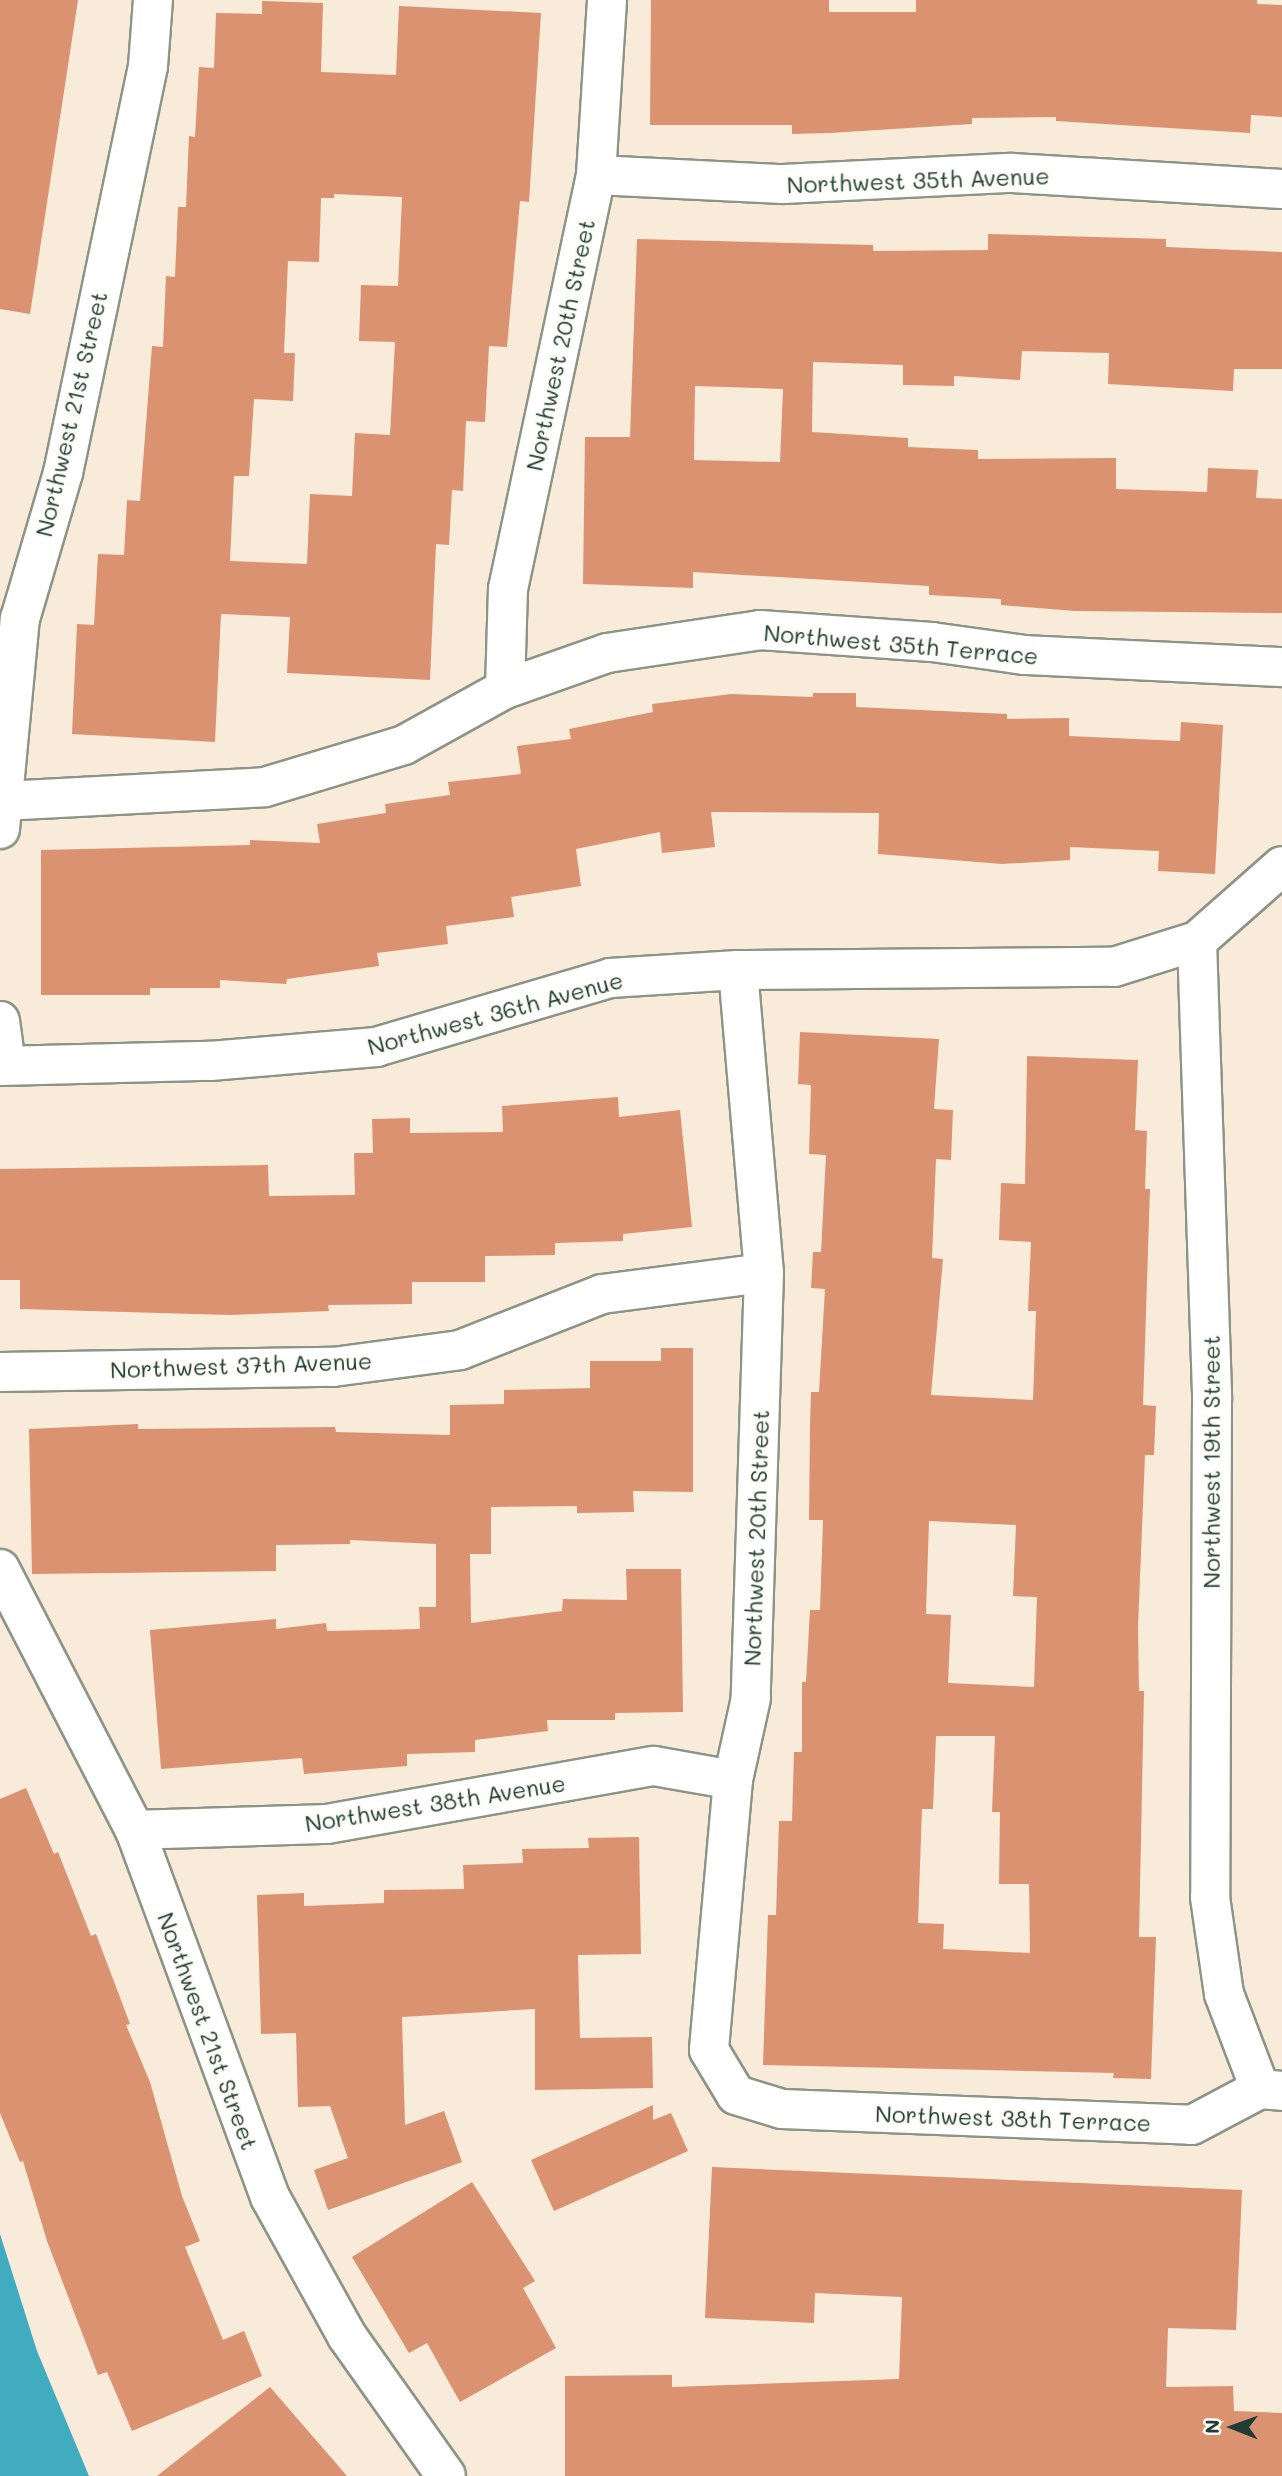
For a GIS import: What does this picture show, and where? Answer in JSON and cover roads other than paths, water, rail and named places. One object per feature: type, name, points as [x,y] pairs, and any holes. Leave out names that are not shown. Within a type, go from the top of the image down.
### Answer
[{"type":"street","name":"Northwest 21st Street","points":[[1,815],[20,619],[62,473],[148,66],[153,0]]},
{"type":"street","name":"Northwest 20th Street","points":[[505,689],[508,589],[596,175],[607,0]]},
{"type":"street","name":"Northwest 35th Avenue","points":[[596,175],[783,184],[1013,173],[1282,189]]},
{"type":"street","name":"Northwest 35th Terrace","points":[[1,815],[265,787],[404,745],[505,689],[607,653],[760,630],[932,642],[1025,655],[1282,667]]},
{"type":"street","points":[[1197,941],[1282,866]]},
{"type":"street","name":"Northwest 36th Avenue","points":[[3,1066],[209,1061],[376,1048],[610,978],[738,970],[1114,967],[1197,941]]},
{"type":"street","name":"Northwest 19th Street","points":[[1197,941],[1212,1400],[1210,1897],[1224,1994],[1271,2090]]},
{"type":"street","name":"Northwest 20th Street","points":[[736,2095],[709,2050],[733,1780],[751,1698],[764,1273],[738,970]]},
{"type":"street","points":[[0,1021],[3,1066]]},
{"type":"street","name":"Northwest 37th Avenue","points":[[0,1372],[346,1365],[460,1350],[602,1294],[764,1273]]},
{"type":"street","name":"Northwest 21st Street","points":[[0,1569],[135,1830],[270,2197],[347,2336],[446,2476]]},
{"type":"street","name":"Northwest 38th Avenue","points":[[135,1830],[327,1824],[654,1766],[733,1780]]},
{"type":"street","name":"Northwest 38th Terrace","points":[[736,2095],[782,2109],[1192,2125],[1271,2090]]},
{"type":"water","points":[[0,2234],[37,2351],[89,2476],[0,2476]]}]
